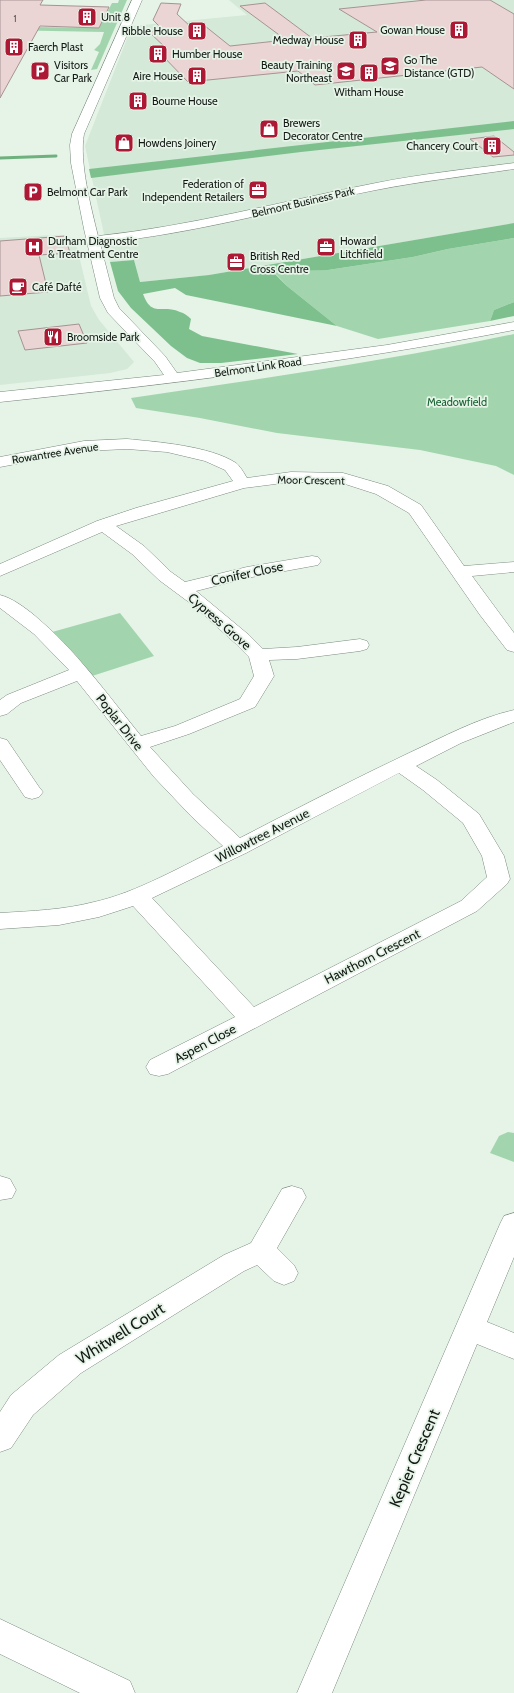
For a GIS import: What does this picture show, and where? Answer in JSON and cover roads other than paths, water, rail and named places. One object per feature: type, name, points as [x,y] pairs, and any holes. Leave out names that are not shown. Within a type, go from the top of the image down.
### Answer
[{"type":"street","points":[[137,0],[78,134],[76,145],[77,163],[92,240],[107,298],[113,310],[160,359],[172,378]]},
{"type":"street","name":"Belmont Business Park","points":[[92,240],[142,235],[205,224],[384,185],[514,166]]},
{"type":"street","name":"Belmont Link Road","points":[[0,397],[172,378],[360,353],[514,326]]},
{"type":"street","name":"Rowantree Avenue","points":[[0,462],[84,446],[127,444],[168,447],[211,458],[231,467],[243,483]]},
{"type":"street","name":"Moor Crescent","points":[[0,571],[103,525],[142,512],[243,483],[291,477],[343,478],[382,490],[415,509],[461,572],[487,611],[514,646]]},
{"type":"street","name":"Cypress Grove","points":[[103,525],[138,550],[242,639],[258,655],[264,676],[248,703],[182,730],[137,744]]},
{"type":"street","name":"Conifer Close","points":[[182,589],[219,578],[311,559]]},
{"type":"street","points":[[461,572],[514,567]]},
{"type":"street","name":"Poplar Drive","points":[[0,600],[12,607],[45,634],[81,672],[168,781],[206,820],[238,848]]},
{"type":"street","points":[[258,655],[298,653],[360,644]]},
{"type":"street","points":[[0,710],[14,699],[81,672]]},
{"type":"street","name":"Willowtree Avenue","points":[[0,921],[59,917],[99,909],[137,896],[238,848],[454,739],[505,718],[514,716]]},
{"type":"street","points":[[0,744],[32,792]]},
{"type":"street","name":"Hawthorn Crescent","points":[[251,1019],[469,906],[507,880],[471,820],[430,785],[401,765]]},
{"type":"street","points":[[137,896],[251,1019]]},
{"type":"street","name":"Aspen Close","points":[[159,1067],[251,1019]]},
{"type":"street","points":[[284,1272],[261,1251],[292,1197]]},
{"type":"street","name":"Kepier Crescent","points":[[314,1693],[514,1224]]},
{"type":"street","name":"Whitwell Court","points":[[0,1438],[22,1405],[70,1364],[234,1263],[261,1251]]},
{"type":"street","points":[[469,1328],[514,1346]]},
{"type":"street","points":[[0,1636],[118,1693]]},
{"type":"waterway","points":[[0,158],[56,156]]},
{"type":"place","name":"Unit 8","points":[[87,17]]},
{"type":"place","name":"Gowan House","points":[[459,30]]},
{"type":"place","name":"Ribble House","points":[[197,31]]},
{"type":"place","name":"Medway House","points":[[358,40]]},
{"type":"place","name":"Faerch Plast","points":[[14,47]]},
{"type":"place","name":"Humber House","points":[[158,54]]},
{"type":"place","name":"Go The Distance (GTD)","points":[[390,66]]},
{"type":"place","name":"Visitors Car Park","points":[[40,71]]},
{"type":"place","name":"Beauty Training Northeast","points":[[346,71]]},
{"type":"place","name":"Witham House","points":[[369,73]]},
{"type":"place","name":"Aire House","points":[[197,76]]},
{"type":"place","name":"Bourne House","points":[[138,101]]},
{"type":"place","name":"Brewers Decorator Centre","points":[[269,129]]},
{"type":"place","name":"Howdens Joinery","points":[[124,143]]},
{"type":"place","name":"Chancery Court","points":[[492,146]]},
{"type":"place","name":"Federation of Independent Retailers","points":[[258,190]]},
{"type":"place","name":"Belmont Car Park","points":[[33,192]]},
{"type":"place","name":"Durham Diagnostic & Treatment Centre","points":[[34,247]]},
{"type":"place","name":"Howard Litchfield","points":[[326,247]]},
{"type":"place","name":"British Red Cross Centre","points":[[236,262]]},
{"type":"place","name":"Café Dafté","points":[[18,287]]},
{"type":"place","name":"Broomside Park","points":[[53,337]]},
{"type":"park label","name":"Meadowfield","points":[[457,402]]}]
